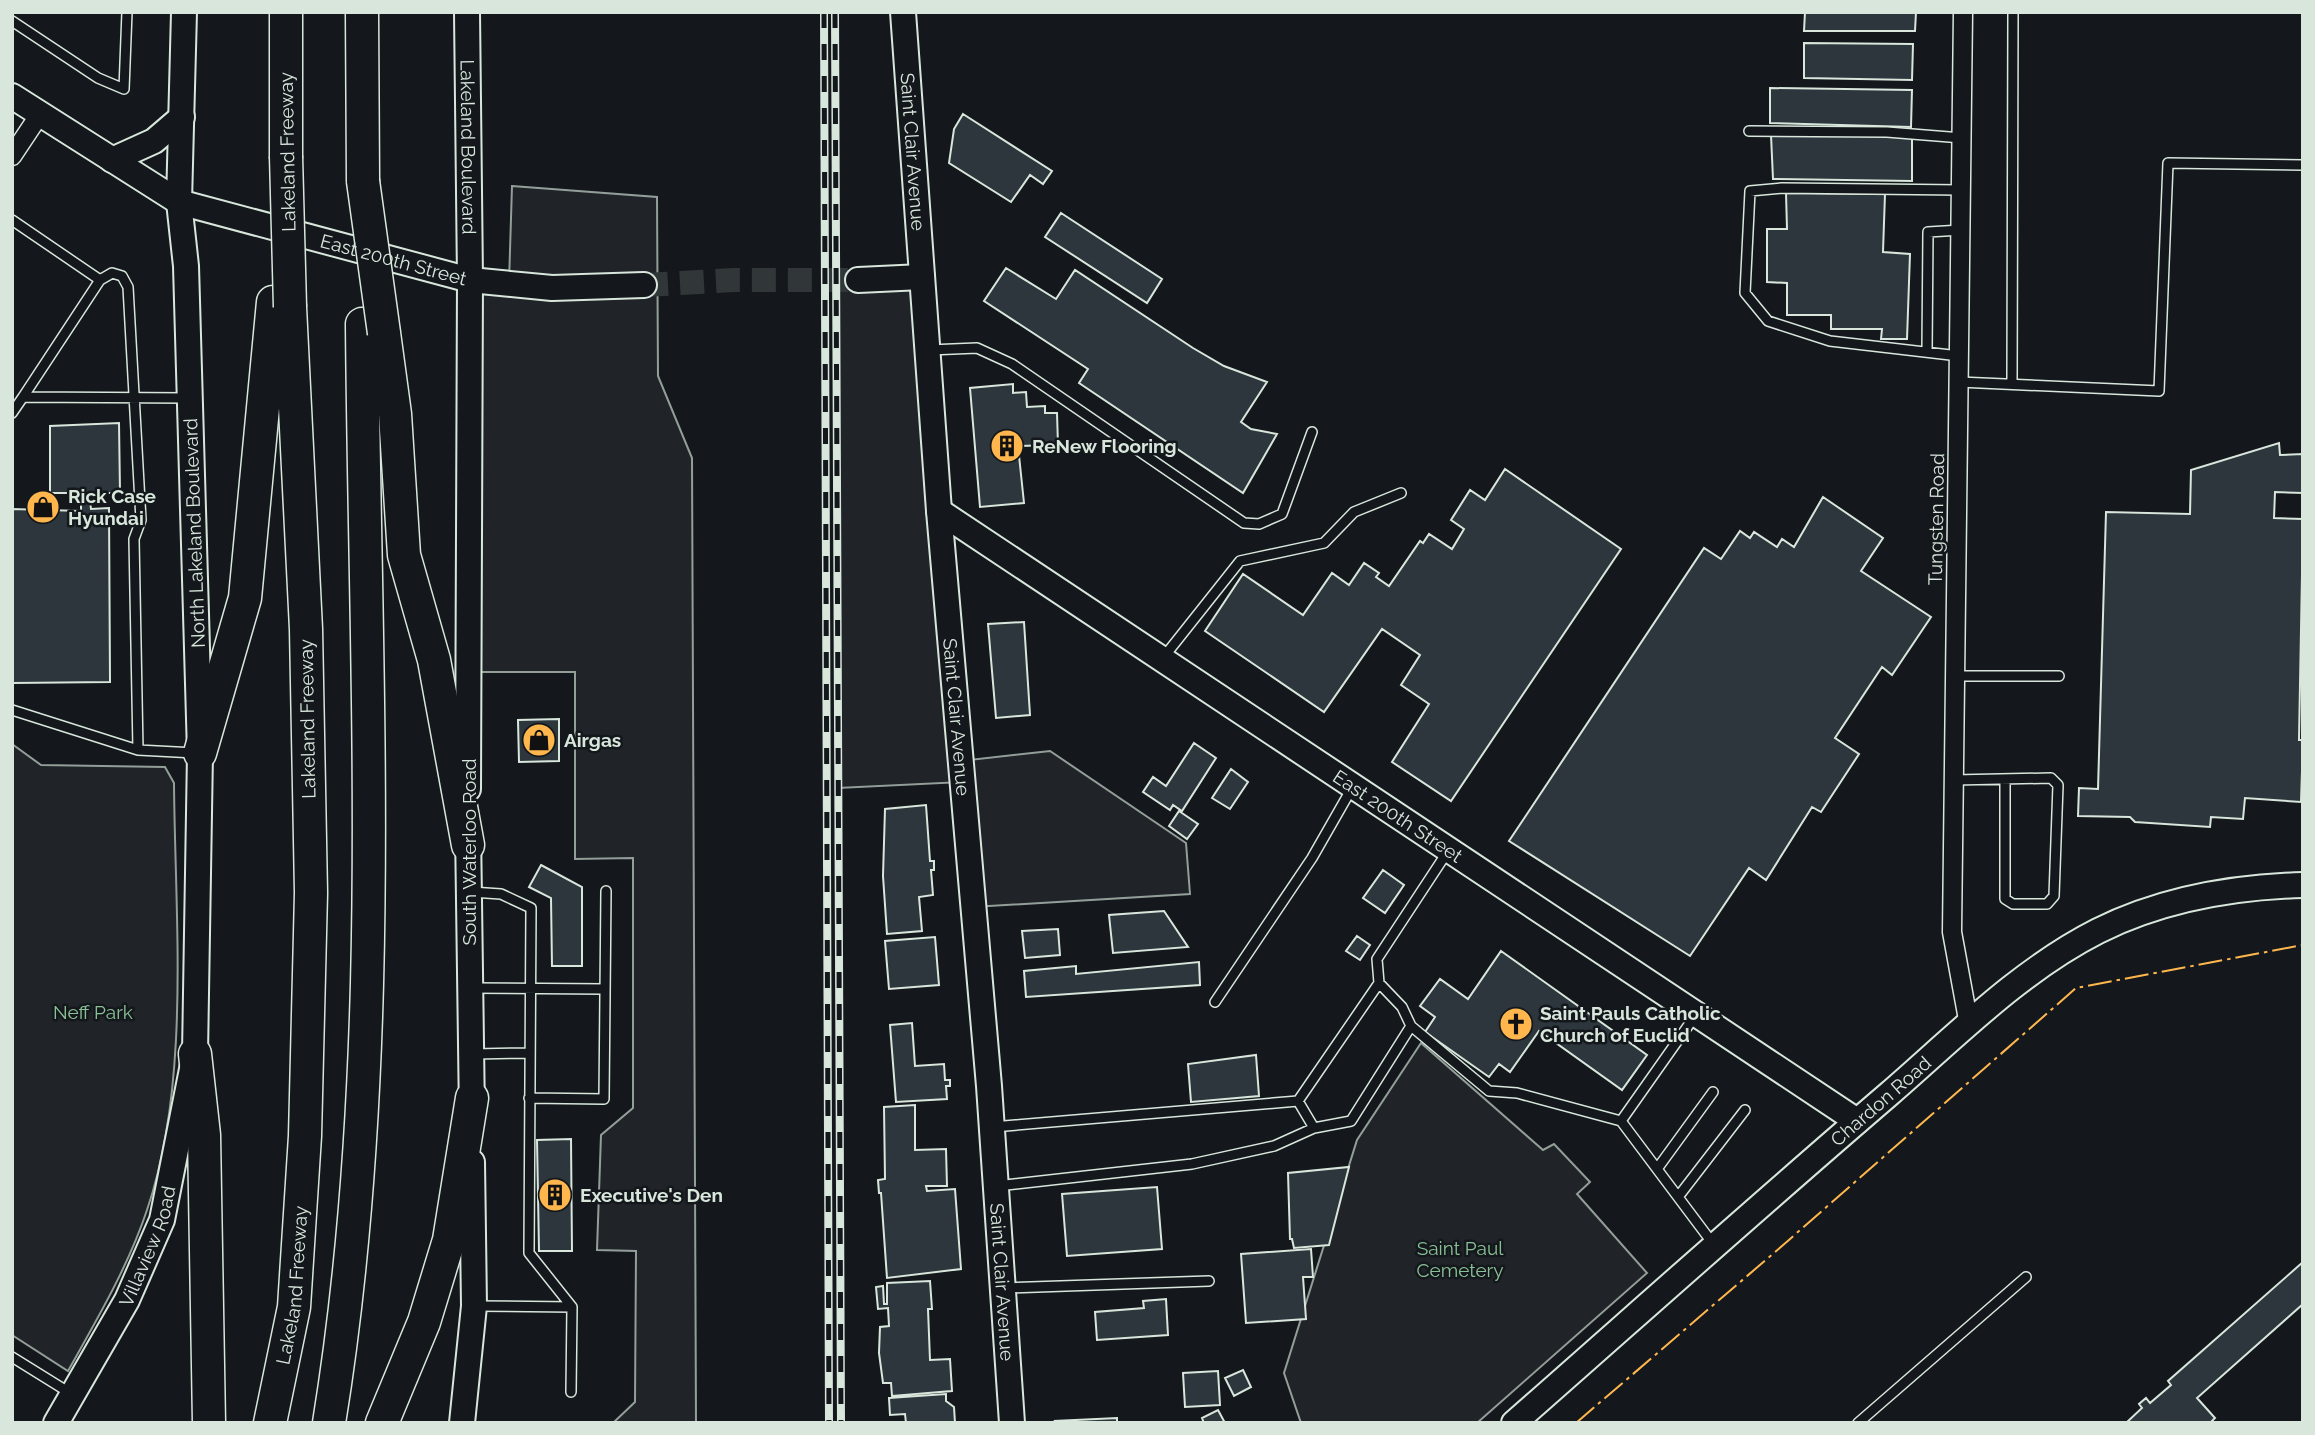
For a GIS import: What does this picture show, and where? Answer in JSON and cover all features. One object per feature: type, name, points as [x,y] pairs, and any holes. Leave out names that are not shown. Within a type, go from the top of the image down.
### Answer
[{"type":"highway","name":"Lakeland Freeway","points":[[270,1423],[294,1307],[305,1136],[311,893],[306,629],[281,305],[286,156],[286,12]]},
{"type":"highway","points":[[329,1423],[343,1337],[359,1160],[367,979],[373,329],[363,181],[362,12]]},
{"type":"highway","points":[[200,753],[245,598],[281,305]]},
{"type":"highway","points":[[373,329],[395,414],[404,555],[434,660],[468,845]]},
{"type":"highway","points":[[195,1054],[204,1135],[209,1423]]},
{"type":"highway","points":[[382,1423],[424,1322],[449,1240],[472,1098]]},
{"type":"street","name":"North Lakeland Boulevard","points":[[184,12],[179,202],[186,266],[200,753],[195,1054]]},
{"type":"street","name":"Lakeland Boulevard","points":[[467,12],[470,280]]},
{"type":"street","name":"Saint Clair Avenue","points":[[903,12],[939,511],[992,1127],[1012,1423]]},
{"type":"street","name":"Tungsten Road","points":[[1963,12],[1952,932],[1969,1025]]},
{"type":"street","name":"East 200th Street","points":[[12,96],[179,202],[470,280],[552,288],[644,285]]},
{"type":"street","points":[[12,156],[40,114]]},
{"type":"street","points":[[112,160],[154,141],[182,117]]},
{"type":"street","points":[[858,280],[922,277]]},
{"type":"street","name":"South Waterloo Road","points":[[462,1423],[474,1306],[468,891],[470,280]]},
{"type":"street","name":"East 200th Street","points":[[939,511],[1857,1121]]},
{"type":"street","name":"Chardon Road","points":[[1514,1423],[1857,1121],[2046,960],[2100,930],[2199,895],[2262,886],[2303,885]]},
{"type":"street","name":"Villaview Road","points":[[56,1423],[127,1300],[162,1220],[195,1054]]},
{"type":"lane","points":[[12,21],[98,78],[124,89],[127,12]]},
{"type":"lane","points":[[2012,384],[2013,12]]},
{"type":"lane","points":[[1749,131],[1887,132],[1962,138]]},
{"type":"lane","points":[[1959,382],[2159,391],[2168,163],[2303,165]]},
{"type":"lane","points":[[1959,356],[1830,341],[1768,321],[1745,293],[1750,191],[1783,188],[1961,190]]},
{"type":"lane","points":[[12,220],[100,280]]},
{"type":"lane","points":[[1927,352],[1928,232],[1961,230]]},
{"type":"lane","points":[[12,413],[100,280],[111,273],[122,276],[128,287],[141,520],[134,539],[138,750]]},
{"type":"lane","points":[[927,350],[977,348],[1012,364],[1244,523],[1259,524],[1282,514],[1312,432]]},
{"type":"lane","points":[[23,397],[190,398]]},
{"type":"lane","points":[[1162,660],[1240,561],[1324,543],[1354,512],[1401,493]]},
{"type":"lane","points":[[1955,676],[2059,676]]},
{"type":"lane","points":[[12,710],[138,750],[200,753]]},
{"type":"lane","points":[[1954,780],[2005,779],[2051,779],[2058,785],[2054,895],[2047,904],[2013,904],[2005,899],[2005,779]]},
{"type":"lane","points":[[1215,1002],[1312,858],[1353,787]]},
{"type":"lane","points":[[1448,850],[1377,959],[1379,983],[1402,1007],[1411,1026],[1481,1087],[1621,1121],[1715,1246]]},
{"type":"lane","points":[[468,891],[501,894],[531,908],[528,1053],[529,1253],[572,1307],[571,1392]]},
{"type":"lane","points":[[529,1098],[604,1099],[606,891]]},
{"type":"lane","points":[[1298,1101],[1379,983]]},
{"type":"lane","points":[[470,988],[604,989]]},
{"type":"lane","points":[[1621,1121],[1696,1014]]},
{"type":"lane","points":[[996,1186],[1192,1164],[1274,1146],[1314,1128],[1351,1121],[1411,1026]]},
{"type":"lane","points":[[471,1054],[528,1053]]},
{"type":"lane","points":[[1657,1169],[1713,1092]]},
{"type":"lane","points":[[992,1127],[1298,1101]]},
{"type":"lane","points":[[1298,1101],[1314,1128]]},
{"type":"lane","points":[[1678,1197],[1745,1110]]},
{"type":"lane","points":[[1858,1423],[2026,1277]]},
{"type":"lane","points":[[1003,1288],[1209,1281]]},
{"type":"lane","points":[[474,1306],[572,1307]]},
{"type":"lane","points":[[12,1357],[73,1394]]},
{"type":"green space","points":[[512,186],[657,197],[658,376],[692,458],[696,1423],[613,1423],[635,1402],[636,1251],[597,1250],[601,1135],[633,1108],[633,858],[575,859],[575,672],[468,672],[470,280],[509,283]]},
{"type":"green space","points":[[922,277],[961,761],[1050,751],[1186,843],[1190,894],[973,907],[962,782],[838,788],[836,280]]},
{"type":"green space","name":"Neff Park","points":[[12,744],[41,765],[165,767],[174,783],[177,999],[170,1108],[161,1160],[147,1210],[131,1252],[68,1371],[12,1335]]},
{"type":"green space","name":"Saint Paul Cemetery","points":[[1421,1043],[1543,1150],[1554,1144],[1590,1182],[1577,1194],[1647,1273],[1477,1423],[1301,1423],[1284,1373],[1357,1140]]},
{"type":"building","points":[[1805,12],[1916,12],[1915,31],[1804,31]]},
{"type":"building","points":[[1804,43],[1913,44],[1912,80],[1804,78]]},
{"type":"building","points":[[1770,88],[1912,90],[1911,127],[1770,123]]},
{"type":"building","points":[[963,114],[1052,171],[1043,184],[1030,175],[1011,202],[949,163],[954,129]]},
{"type":"building","points":[[1771,135],[1912,136],[1912,181],[1773,179]]},
{"type":"building","points":[[1786,193],[1885,194],[1883,252],[1910,254],[1907,339],[1881,339],[1882,329],[1831,329],[1831,315],[1787,315],[1787,283],[1767,282],[1767,229],[1787,229]]},
{"type":"building","points":[[1061,213],[1162,279],[1147,303],[1045,237]]},
{"type":"building","points":[[1006,268],[1056,299],[1075,270],[1193,348],[1224,366],[1267,382],[1241,422],[1251,429],[1277,434],[1243,493],[1079,383],[1088,369],[984,301]]},
{"type":"building","name":"ReNew Flooring","points":[[1013,384],[1013,393],[1026,392],[1027,407],[1045,406],[1045,413],[1057,413],[1058,445],[1018,446],[1024,503],[980,507],[970,388]]},
{"type":"building","points":[[119,423],[120,493],[89,493],[91,509],[109,508],[110,682],[12,683],[12,509],[81,511],[81,493],[50,493],[50,426]]},
{"type":"building","points":[[2279,443],[2280,455],[2303,454],[2303,493],[2275,492],[2274,518],[2303,519],[2299,740],[2303,740],[2301,802],[2245,798],[2243,819],[2211,817],[2210,827],[2135,822],[2130,817],[2078,816],[2079,788],[2098,789],[2106,512],[2190,514],[2191,470]]},
{"type":"building","points":[[1505,469],[1621,549],[1451,801],[1392,762],[1429,704],[1401,685],[1420,655],[1382,629],[1324,712],[1205,631],[1243,574],[1303,615],[1332,573],[1349,585],[1364,563],[1379,573],[1376,577],[1389,586],[1420,541],[1423,543],[1429,534],[1452,549],[1464,529],[1451,520],[1470,490],[1485,500]]},
{"type":"building","points":[[1823,497],[1883,538],[1861,571],[1931,617],[1892,675],[1882,667],[1835,738],[1859,754],[1821,812],[1812,807],[1766,880],[1749,868],[1690,956],[1509,841],[1704,548],[1721,559],[1740,531],[1750,538],[1754,532],[1777,547],[1782,539],[1794,547]]},
{"type":"building","points":[[1024,622],[1030,715],[996,718],[988,624]]},
{"type":"building","name":"Airgas","points":[[559,719],[559,761],[519,762],[518,720]]},
{"type":"building","points":[[1194,743],[1216,758],[1182,811],[1173,805],[1170,810],[1143,792],[1153,777],[1166,786]]},
{"type":"building","points":[[1231,769],[1248,782],[1230,809],[1212,798]]},
{"type":"building","points":[[926,805],[930,861],[934,861],[934,870],[931,870],[933,895],[919,897],[922,931],[887,934],[883,876],[885,809]]},
{"type":"building","points":[[1179,811],[1198,824],[1187,839],[1169,826]]},
{"type":"building","points":[[541,865],[582,887],[582,966],[552,966],[551,898],[529,887]]},
{"type":"building","points":[[1383,870],[1404,885],[1385,913],[1363,898]]},
{"type":"building","points":[[1164,911],[1188,947],[1113,953],[1109,915]]},
{"type":"building","points":[[1058,929],[1060,955],[1025,958],[1022,931]]},
{"type":"building","points":[[1357,936],[1370,945],[1360,960],[1346,951]]},
{"type":"building","points":[[935,937],[939,985],[889,989],[885,941]]},
{"type":"building","name":"Saint Pauls Catholic Church of Euclid","points":[[1501,951],[1647,1055],[1622,1090],[1539,1031],[1510,1072],[1499,1064],[1489,1077],[1425,1032],[1435,1017],[1420,1006],[1440,979],[1468,999]]},
{"type":"building","points":[[1199,962],[1200,985],[1026,997],[1024,971],[1076,966],[1076,974]]},
{"type":"building","points":[[912,1023],[915,1066],[944,1064],[945,1080],[950,1080],[950,1086],[946,1086],[947,1099],[896,1102],[890,1025]]},
{"type":"building","points":[[1256,1055],[1259,1096],[1191,1102],[1188,1064]]},
{"type":"building","points":[[915,1105],[915,1150],[946,1149],[947,1186],[926,1186],[927,1191],[955,1189],[961,1269],[887,1278],[878,1180],[885,1179],[884,1107]]},
{"type":"building","name":"Executive's Den","points":[[571,1139],[572,1251],[539,1251],[537,1140]]},
{"type":"building","points":[[1349,1167],[1329,1245],[1294,1248],[1290,1239],[1288,1173]]},
{"type":"building","points":[[1157,1187],[1162,1249],[1067,1256],[1062,1194]]},
{"type":"building","points":[[1311,1249],[1313,1277],[1303,1277],[1306,1319],[1246,1323],[1241,1254]]},
{"type":"building","points":[[2303,1262],[2303,1304],[2197,1398],[2215,1418],[2210,1423],[2126,1423],[2142,1408],[2139,1404],[2146,1398],[2150,1403],[2171,1385],[2168,1381]]},
{"type":"building","points":[[930,1281],[930,1360],[950,1359],[952,1391],[892,1396],[891,1383],[883,1383],[879,1353],[880,1327],[889,1326],[888,1308],[878,1309],[876,1287],[883,1286],[884,1304],[887,1304],[887,1283]]},
{"type":"building","points":[[1166,1299],[1168,1335],[1097,1340],[1095,1312],[1144,1308],[1143,1301]]},
{"type":"building","points":[[1243,1370],[1251,1387],[1234,1396],[1225,1378]]},
{"type":"building","points":[[1218,1371],[1220,1405],[1185,1407],[1183,1373]]},
{"type":"building","points":[[946,1394],[946,1401],[954,1407],[955,1423],[906,1423],[905,1414],[890,1415],[889,1398]]},
{"type":"building","points":[[1218,1410],[1225,1423],[1204,1423],[1202,1418]]},
{"type":"building","points":[[1117,1418],[1117,1423],[1055,1421]]},
{"type":"tunnel","points":[[644,285],[734,280],[858,280]]},
{"type":"railway","points":[[824,12],[829,1423]]},
{"type":"railway","points":[[835,12],[841,1423]]},
{"type":"power","points":[[1576,1423],[2076,988],[2303,945]]},
{"type":"place","name":"ReNew Flooring","points":[[1007,446]]},
{"type":"place","name":"Rick Case Hyundai","points":[[43,507]]},
{"type":"place","name":"Airgas","points":[[539,740]]},
{"type":"place","name":"Saint Pauls Catholic Church of Euclid","points":[[1516,1024]]},
{"type":"place","name":"Executive's Den","points":[[555,1195]]}]
